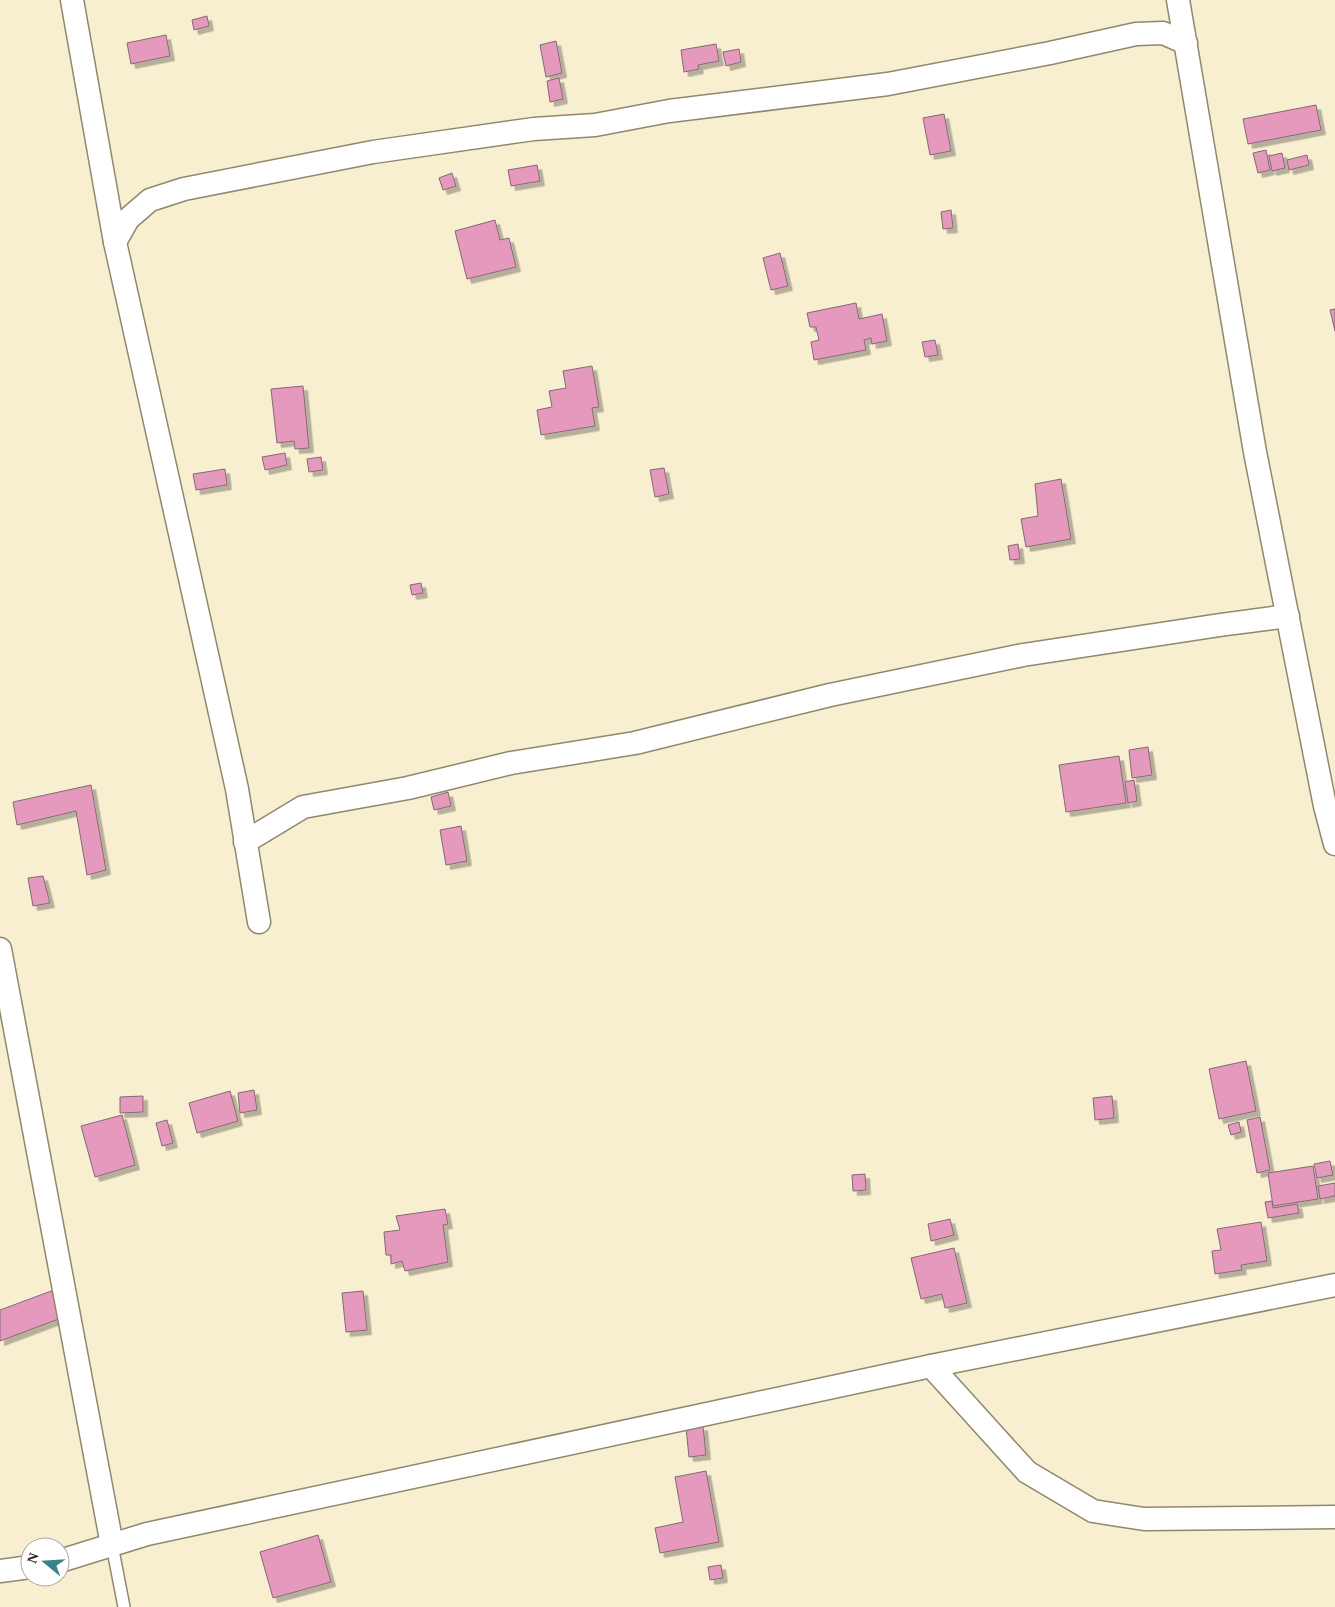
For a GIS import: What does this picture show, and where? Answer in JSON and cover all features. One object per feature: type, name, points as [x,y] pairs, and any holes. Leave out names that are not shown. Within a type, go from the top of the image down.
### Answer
[{"type":"street","points":[[72,0],[115,242],[236,789],[259,922]]},
{"type":"street","points":[[1178,0],[1255,452],[1288,616],[1330,805],[1335,844]]},
{"type":"street","points":[[115,242],[128,218],[150,200],[184,190],[373,152],[534,128],[594,125],[669,111],[888,84],[1050,53],[1136,34],[1163,33],[1186,44]]},
{"type":"street","points":[[245,842],[303,807],[408,788],[511,763],[635,743],[830,695],[1023,655],[1288,616]]},
{"type":"street","points":[[0,949],[112,1545]]},
{"type":"street","points":[[70,1558],[147,1534],[931,1366],[1335,1284]]},
{"type":"street","points":[[931,1366],[1028,1472],[1093,1511],[1144,1519],[1335,1517]]},
{"type":"street","points":[[0,1571],[20,1568]]},
{"type":"lane","points":[[112,1545],[124,1607]]},
{"type":"building","points":[[207,16],[209,26],[194,30],[192,20]]},
{"type":"building","points":[[166,35],[170,56],[131,64],[127,43]]},
{"type":"building","points":[[556,41],[562,73],[546,77],[540,45]]},
{"type":"building","points":[[716,44],[719,61],[698,65],[699,69],[684,72],[681,50]]},
{"type":"building","points":[[739,49],[741,62],[726,66],[723,52]]},
{"type":"building","points":[[559,78],[563,99],[550,102],[547,81]]},
{"type":"building","points":[[1316,105],[1321,130],[1248,144],[1243,119]]},
{"type":"building","points":[[944,114],[951,151],[930,155],[923,118]]},
{"type":"building","points":[[1266,150],[1270,170],[1258,173],[1253,153]]},
{"type":"building","points":[[1282,153],[1285,168],[1272,171],[1269,156]]},
{"type":"building","points":[[1307,155],[1309,165],[1289,170],[1287,160]]},
{"type":"building","points":[[537,165],[540,181],[511,186],[508,170]]},
{"type":"building","points":[[452,173],[456,186],[443,190],[439,178]]},
{"type":"building","points":[[951,210],[953,228],[943,229],[941,212]]},
{"type":"building","points":[[495,220],[500,240],[509,238],[516,267],[467,279],[455,231]]},
{"type":"building","points":[[780,253],[788,286],[771,290],[763,258]]},
{"type":"building","points":[[856,303],[859,319],[882,314],[887,341],[872,344],[871,338],[864,340],[866,350],[814,360],[811,342],[819,340],[816,327],[810,327],[807,313]]},
{"type":"building","points":[[1335,309],[1335,331],[1330,310]]},
{"type":"building","points":[[935,340],[938,355],[925,357],[922,342]]},
{"type":"building","points":[[592,366],[599,407],[592,408],[595,426],[541,435],[537,410],[552,407],[549,391],[566,388],[563,371]]},
{"type":"building","points":[[303,386],[309,448],[295,449],[294,441],[277,443],[271,389]]},
{"type":"building","points":[[285,453],[287,465],[265,470],[262,457]]},
{"type":"building","points":[[321,457],[323,470],[309,472],[307,459]]},
{"type":"building","points":[[664,468],[669,494],[655,497],[650,470]]},
{"type":"building","points":[[225,469],[227,485],[196,490],[193,474]]},
{"type":"building","points":[[1061,479],[1071,539],[1026,547],[1021,519],[1038,516],[1035,484]]},
{"type":"building","points":[[1018,544],[1020,559],[1010,560],[1008,546]]},
{"type":"building","points":[[421,583],[423,593],[412,595],[410,585]]},
{"type":"building","points":[[1148,747],[1152,775],[1132,778],[1129,750]]},
{"type":"building","points":[[1119,756],[1126,803],[1066,812],[1059,765]]},
{"type":"building","points":[[1134,780],[1137,801],[1128,803],[1125,782]]},
{"type":"building","points":[[91,785],[106,870],[87,875],[76,811],[17,825],[13,802]]},
{"type":"building","points":[[448,792],[451,806],[434,810],[431,797]]},
{"type":"building","points":[[461,826],[467,861],[446,865],[440,830]]},
{"type":"building","points":[[43,876],[50,903],[33,906],[28,878]]},
{"type":"building","points":[[1246,1061],[1256,1111],[1219,1119],[1209,1069]]},
{"type":"building","points":[[254,1090],[257,1110],[240,1113],[238,1093]]},
{"type":"building","points":[[230,1091],[238,1121],[197,1133],[189,1103]]},
{"type":"building","points":[[143,1096],[143,1112],[120,1113],[120,1097]]},
{"type":"building","points":[[1112,1096],[1114,1118],[1095,1120],[1093,1098]]},
{"type":"building","points":[[122,1115],[135,1165],[95,1177],[81,1126]]},
{"type":"building","points":[[1260,1117],[1270,1170],[1257,1173],[1247,1120]]},
{"type":"building","points":[[167,1120],[173,1143],[162,1146],[156,1123]]},
{"type":"building","points":[[1239,1122],[1241,1132],[1231,1135],[1228,1125]]},
{"type":"building","points":[[1330,1161],[1333,1175],[1317,1178],[1314,1164]]},
{"type":"building","points":[[1313,1166],[1318,1199],[1273,1206],[1268,1173]]},
{"type":"building","points":[[865,1174],[866,1190],[853,1191],[852,1175]]},
{"type":"building","points":[[1335,1183],[1335,1196],[1320,1199],[1318,1186]]},
{"type":"building","points":[[1272,1201],[1273,1208],[1297,1204],[1299,1213],[1268,1218],[1265,1202]]},
{"type":"building","points":[[445,1209],[448,1224],[443,1225],[448,1262],[405,1271],[402,1261],[391,1264],[391,1255],[386,1255],[384,1232],[400,1230],[396,1216]]},
{"type":"building","points":[[950,1219],[954,1235],[931,1241],[928,1224]]},
{"type":"building","points":[[1261,1222],[1267,1261],[1241,1265],[1242,1270],[1215,1274],[1212,1251],[1221,1250],[1217,1229]]},
{"type":"building","points":[[954,1248],[967,1303],[945,1308],[942,1294],[921,1299],[911,1258]]},
{"type":"building","points":[[54,1290],[64,1317],[0,1341],[0,1310]]},
{"type":"building","points":[[363,1291],[367,1330],[346,1332],[342,1293]]},
{"type":"building","points":[[703,1426],[706,1455],[689,1457],[686,1428]]},
{"type":"building","points":[[706,1471],[719,1542],[660,1553],[655,1528],[683,1522],[675,1477]]},
{"type":"building","points":[[318,1535],[331,1582],[273,1598],[260,1552]]},
{"type":"building","points":[[721,1565],[723,1578],[710,1580],[708,1567]]}]
